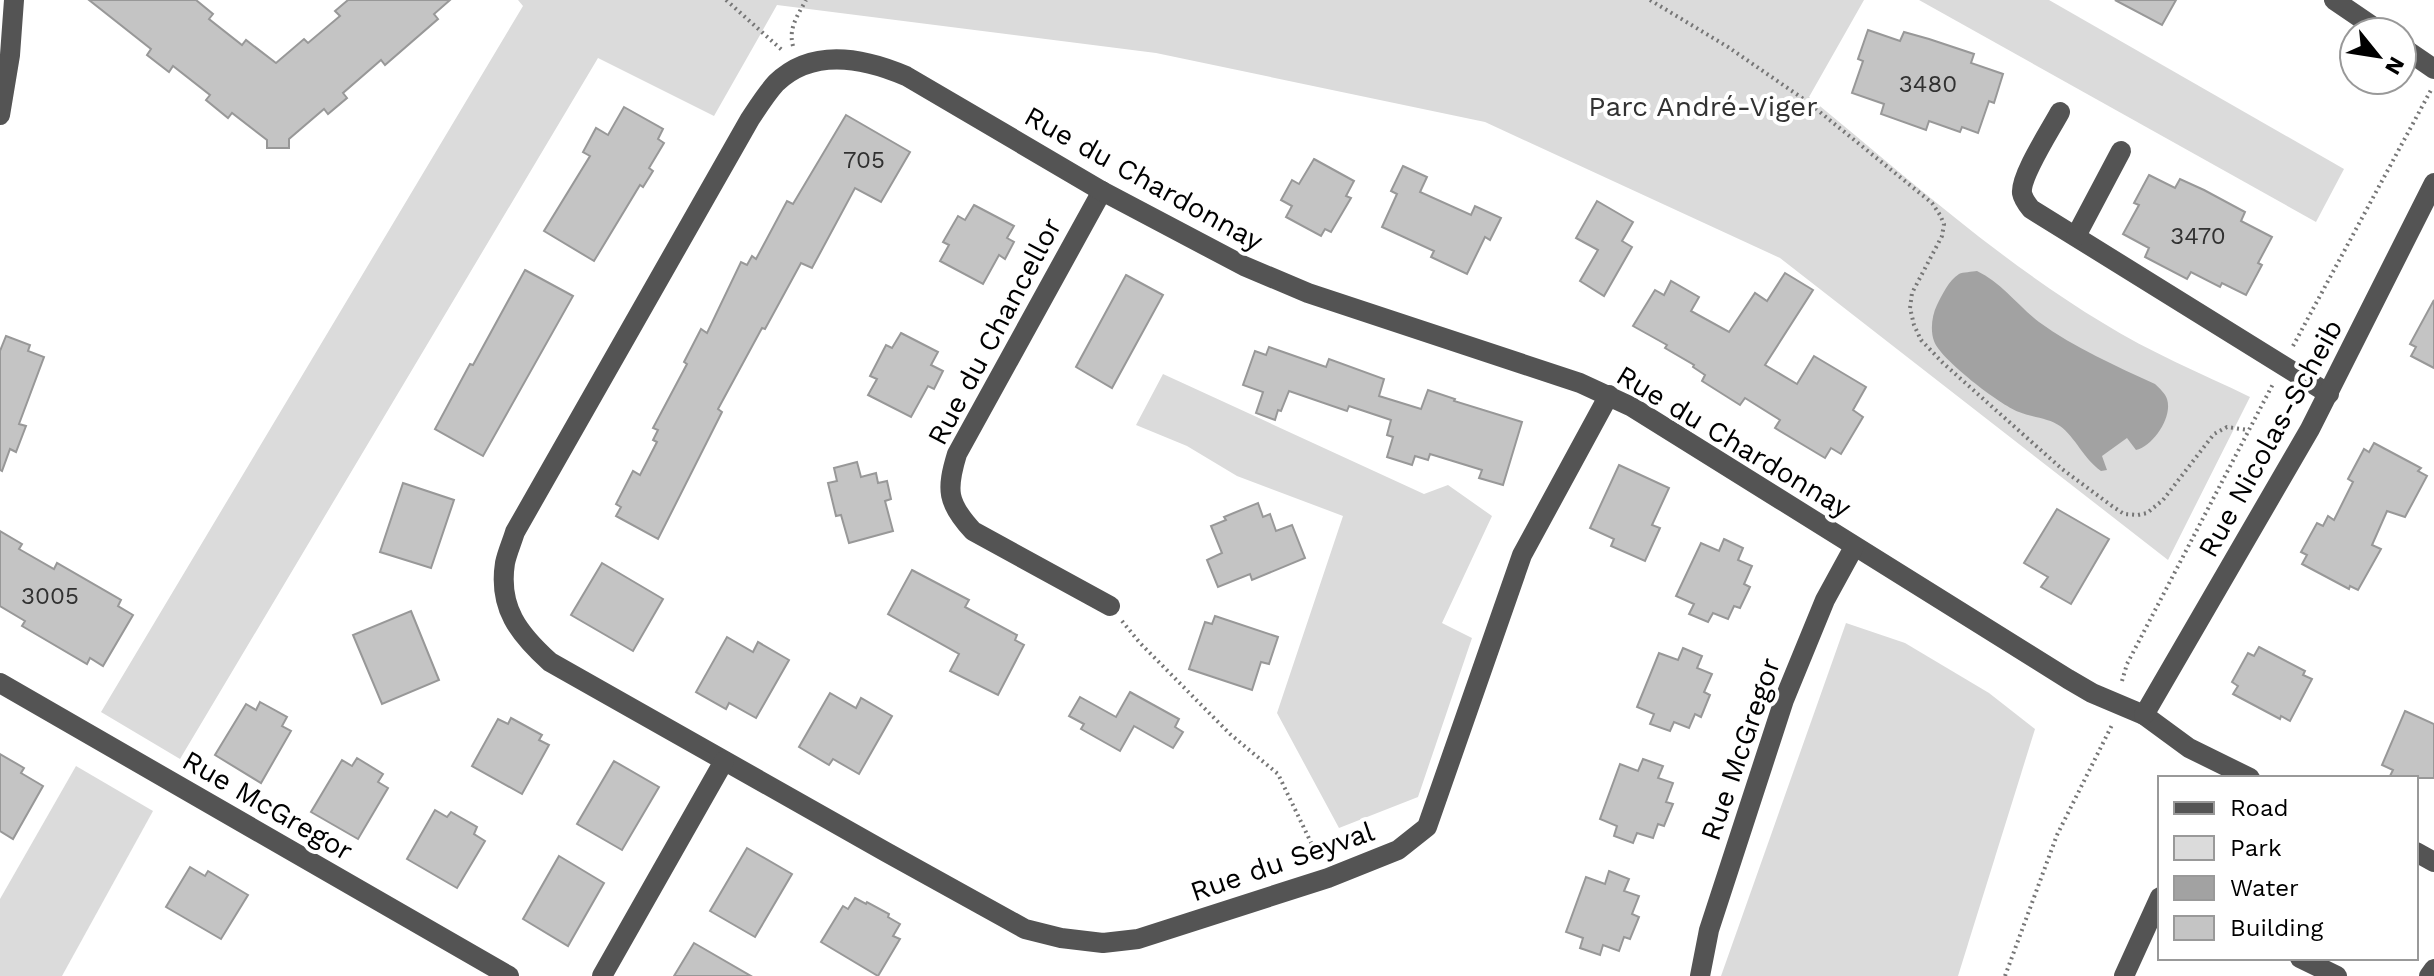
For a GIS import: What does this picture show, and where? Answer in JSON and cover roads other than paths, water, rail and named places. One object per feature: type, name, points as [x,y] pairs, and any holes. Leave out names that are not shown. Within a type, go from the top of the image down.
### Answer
[{"type":"street","points":[[0,115],[10,55],[14,0]]},
{"type":"street","points":[[2334,0],[2358,16]]},
{"type":"street","name":"Rue du Chardonnay","points":[[724,761],[550,662],[526,640],[511,618],[504,589],[505,562],[515,532],[529,506],[750,119],[778,81],[798,67],[830,59],[854,59],[878,64],[906,76],[1102,191],[1210,250],[1277,281],[1609,395],[1663,425],[2068,679],[2144,715],[2216,771],[2240,776]]},
{"type":"street","points":[[2060,112],[2025,177],[2021,191],[2031,209],[2329,394]]},
{"type":"street","points":[[2076,236],[2121,151]]},
{"type":"street","name":"Rue Nicolas-Scheib","points":[[2144,715],[2329,394],[2434,183]]},
{"type":"street","name":"Rue du Chancellor","points":[[1102,191],[957,454],[950,479],[952,499],[959,516],[973,531],[1110,606]]},
{"type":"street","name":"Rue du Seyval","points":[[724,761],[1025,929],[1061,938],[1103,943],[1138,939],[1328,878],[1398,850],[1427,827],[1522,555],[1609,395]]},
{"type":"street","name":"Rue McGregor","points":[[1700,976],[1709,930],[1784,700],[1825,600],[1854,547]]},
{"type":"street","name":"Rue McGregor","points":[[0,683],[509,976]]},
{"type":"street","points":[[602,976],[724,761]]},
{"type":"street","points":[[2124,976],[2158,901]]},
{"type":"street","points":[[2304,960],[2337,976]]},
{"type":"street","points":[[2429,976],[2434,969]]},
{"type":"water","points":[[1977,271],[2053,331],[2155,384],[2165,395],[2168,406],[2164,422],[2155,437],[2136,450],[2127,438],[2102,456],[2107,470],[2101,471],[2060,426],[2010,408],[1947,359],[1934,341],[1935,309],[1955,277]]},
{"type":"park label","name":"Parc André-Viger","points":[[1703,106]]}]
